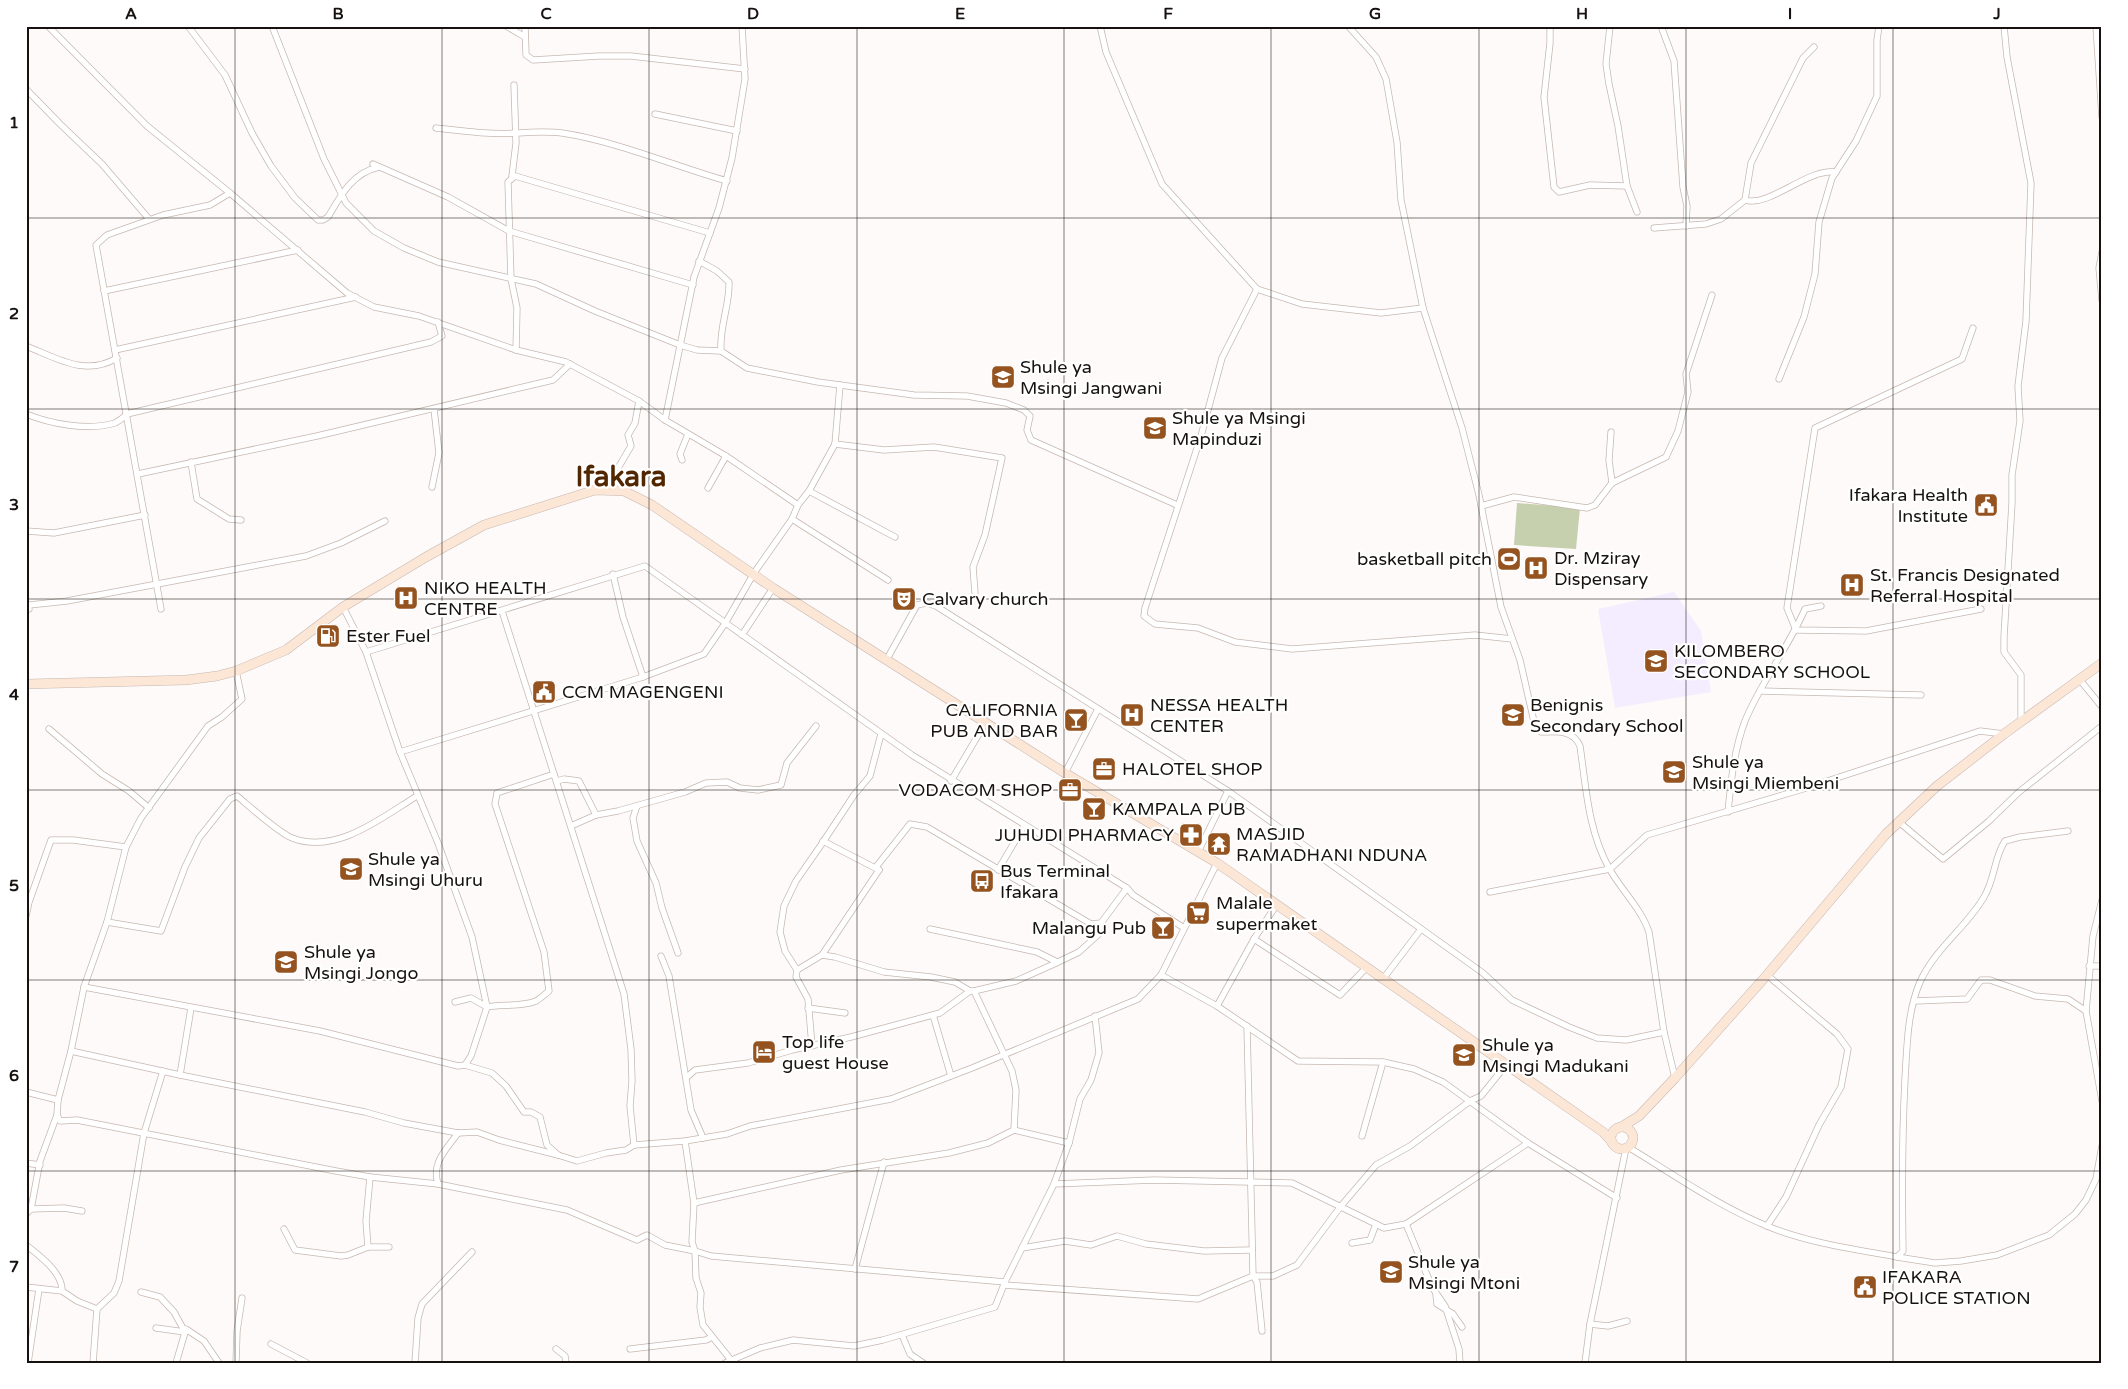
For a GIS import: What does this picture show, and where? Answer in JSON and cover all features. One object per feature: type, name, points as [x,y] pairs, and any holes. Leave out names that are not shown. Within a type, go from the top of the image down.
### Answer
[{"type":"main road","points":[[26,684],[186,680],[217,676],[236,670],[286,650],[343,608],[426,557],[484,525],[595,490],[624,492],[652,504],[773,588],[1066,772],[1217,863],[1597,1129],[1617,1148],[1626,1148],[1632,1142],[1640,1116]]},
{"type":"main road","points":[[1612,1142],[1612,1133],[1640,1116],[1675,1078],[1767,975],[1886,834],[1937,786],[2004,734],[2102,663]]},
{"type":"main road","points":[[1597,1129],[1619,1128],[1629,1130],[1632,1137]]},
{"type":"street","points":[[48,26],[147,126],[230,193],[347,293],[374,307],[419,316],[516,350],[570,364],[638,401],[665,420],[726,456],[798,505]]},
{"type":"street","points":[[188,26],[218,63],[263,153],[295,198],[318,220],[328,217],[350,184],[366,170],[379,167]]},
{"type":"street","points":[[272,26],[324,159],[350,208],[374,230],[404,248],[438,262],[536,284],[595,311],[680,345],[697,350],[721,351],[747,368],[840,385],[918,395],[967,396],[1006,403],[1024,410],[1030,416],[1028,430],[1031,440],[1177,505]]},
{"type":"street","points":[[506,26],[525,37]]},
{"type":"street","points":[[525,26],[526,55],[533,60],[631,56],[746,69]]},
{"type":"street","points":[[665,420],[693,285],[699,261],[727,181],[737,131],[746,69],[742,26]]},
{"type":"street","points":[[1100,26],[1106,52],[1162,184],[1257,289],[1302,304],[1380,313],[1423,308]]},
{"type":"street","points":[[1348,26],[1376,57],[1386,79],[1397,142],[1401,200],[1423,308],[1462,428],[1481,506],[1501,607],[1520,660],[1537,730],[1541,732],[1570,734],[1577,738],[1580,746],[1590,819],[1601,852],[1645,922],[1649,932],[1664,1032],[1675,1078]]},
{"type":"street","points":[[1550,26],[1544,97],[1554,187],[1559,192],[1595,184],[1627,186]]},
{"type":"street","points":[[1610,26],[1606,64],[1627,186],[1637,212]]},
{"type":"street","points":[[1661,26],[1674,61],[1687,206],[1686,226]]},
{"type":"street","points":[[1779,379],[1804,317],[1815,274],[1818,222],[1832,178],[1856,140],[1877,96],[1877,40],[1880,26]]},
{"type":"street","points":[[2004,26],[2007,57],[2031,184],[2026,322],[2018,386],[2020,422],[2012,475],[2004,637],[2004,652],[2021,675],[2022,722]]},
{"type":"street","points":[[2096,26],[2102,117]]},
{"type":"street","points":[[1746,200],[1751,163],[1803,58],[1814,47]]},
{"type":"street","points":[[514,85],[516,133],[512,176],[710,233]]},
{"type":"street","points":[[26,89],[102,164],[149,219]]},
{"type":"street","points":[[655,114],[737,131]]},
{"type":"street","points":[[436,128],[516,133],[538,130],[588,139],[727,181]]},
{"type":"street","points":[[373,164],[448,197],[509,231],[693,285]]},
{"type":"street","points":[[1654,228],[1706,224],[1720,219],[1746,200],[1760,201],[1797,182],[1829,172],[1836,172]]},
{"type":"street","points":[[515,176],[508,182],[511,279],[517,308],[516,350]]},
{"type":"street","points":[[161,609],[96,245],[107,235],[149,219],[210,205],[230,193]]},
{"type":"street","points":[[104,291],[298,250]]},
{"type":"street","points":[[2102,252],[2099,268],[2102,300]]},
{"type":"street","points":[[699,261],[717,271],[730,282],[721,328],[721,351]]},
{"type":"street","points":[[1257,289],[1222,358],[1201,436],[1177,505],[1144,616],[1155,624],[1198,628],[1235,642],[1292,649],[1474,635],[1512,639]]},
{"type":"street","points":[[1481,506],[1514,497],[1587,508],[1595,505],[1612,483],[1666,458],[1678,431],[1688,392],[1686,374],[1712,295]]},
{"type":"street","points":[[115,350],[356,297]]},
{"type":"street","points":[[26,414],[59,424],[82,426],[116,423],[127,414],[431,342],[442,336],[438,322]]},
{"type":"street","points":[[1796,630],[1787,608],[1815,428],[1962,359],[1973,328]]},
{"type":"street","points":[[26,346],[77,366],[87,367],[109,363],[117,358]]},
{"type":"street","points":[[138,474],[434,409],[553,380],[570,364]]},
{"type":"street","points":[[400,752],[642,677],[701,656],[726,622],[754,574],[792,519],[798,505],[809,492],[834,444],[840,385]]},
{"type":"street","points":[[618,468],[631,446],[628,436],[635,423],[638,401]]},
{"type":"street","points":[[432,487],[439,453],[434,409]]},
{"type":"street","points":[[1611,432],[1609,460],[1612,483]]},
{"type":"street","points":[[682,460],[680,454],[688,434]]},
{"type":"street","points":[[834,444],[884,450],[934,446],[1002,458],[985,535],[973,567],[975,593]]},
{"type":"street","points":[[708,488],[726,456]]},
{"type":"street","points":[[191,462],[197,499],[230,519],[241,520]]},
{"type":"street","points":[[809,492],[896,537]]},
{"type":"street","points":[[26,531],[54,533],[145,515]]},
{"type":"street","points":[[792,519],[888,580]]},
{"type":"street","points":[[28,608],[306,556],[341,543],[385,521]]},
{"type":"street","points":[[366,652],[502,611],[613,574],[645,566],[881,734],[951,781],[1127,888],[1133,895],[1184,928]]},
{"type":"street","points":[[613,574],[623,617],[642,677]]},
{"type":"street","points":[[742,635],[773,588]]},
{"type":"street","points":[[887,659],[917,605],[926,603],[936,606],[1228,791],[1483,973],[1512,1000],[1597,1038],[1626,1040],[1664,1032]]},
{"type":"street","points":[[1728,812],[1732,769],[1746,721],[1796,630],[1805,609],[1821,606]]},
{"type":"street","points":[[343,608],[366,652],[400,752],[438,843],[472,936],[487,1007],[471,1056],[465,1065]]},
{"type":"street","points":[[1796,630],[1866,631],[1981,609]]},
{"type":"street","points":[[502,611],[624,994],[631,1049],[632,1081],[630,1106],[634,1145]]},
{"type":"street","points":[[26,1214],[31,1209],[40,1166],[57,1115],[58,1100],[71,1051],[84,987],[107,922],[126,846],[148,808],[208,726],[242,699],[236,670]]},
{"type":"street","points":[[2080,680],[2102,707]]},
{"type":"street","points":[[1761,691],[1921,695]]},
{"type":"street","points":[[1066,772],[1098,709]]},
{"type":"street","points":[[951,781],[986,722]]},
{"type":"street","points":[[571,826],[596,815],[685,792],[706,783],[727,782],[740,788],[758,790],[781,785],[787,763],[816,726]]},
{"type":"street","points":[[1899,822],[1943,859],[1989,821],[2019,792],[2102,726]]},
{"type":"street","points":[[49,729],[102,774],[129,791],[148,808]]},
{"type":"street","points":[[1490,892],[1610,869],[1646,835],[1728,812],[1980,731],[2004,734]]},
{"type":"street","points":[[812,1046],[808,999],[796,976],[797,970],[785,951],[780,932],[784,906],[796,881],[854,795],[870,776],[881,734]]},
{"type":"street","points":[[455,1002],[471,998],[487,1007],[535,1002],[549,991],[544,952],[494,804],[497,793],[554,774]]},
{"type":"street","points":[[556,781],[564,778],[579,781],[596,815]]},
{"type":"street","points":[[1198,852],[1228,791]]},
{"type":"street","points":[[107,922],[161,931],[185,867],[199,838],[220,811],[230,800],[237,796],[290,838],[310,842],[332,842],[360,830],[417,796]]},
{"type":"street","points":[[636,806],[634,818],[637,841],[656,883],[678,953]]},
{"type":"street","points":[[879,870],[876,866],[910,824],[927,827],[1091,924],[1101,923],[1127,888]]},
{"type":"street","points":[[998,870],[1024,826]]},
{"type":"street","points":[[1897,1257],[1902,1251],[1901,1142],[1907,1040],[1919,984],[1933,958],[1980,905],[1991,885],[2000,848],[2005,841],[2020,837],[2068,831]]},
{"type":"street","points":[[26,916],[50,840],[73,840],[126,846]]},
{"type":"street","points":[[823,841],[879,870]]},
{"type":"street","points":[[71,1051],[365,1112],[404,1123],[458,1133],[477,1132],[506,1143],[577,1161],[626,1150],[634,1145],[685,1141],[727,1134],[750,1126],[891,1099],[1138,999],[1161,975],[1217,863]]},
{"type":"street","points":[[797,970],[822,955],[879,870]]},
{"type":"street","points":[[2102,900],[2089,966],[2086,1010],[2102,1101]]},
{"type":"street","points":[[1217,1006],[1254,938],[1277,904]]},
{"type":"street","points":[[930,929],[1037,952],[1057,962]]},
{"type":"street","points":[[1383,979],[1421,929]]},
{"type":"street","points":[[686,1077],[695,1070],[748,1063],[940,1013],[972,991],[1016,981],[1079,952],[1100,933]]},
{"type":"street","points":[[1254,938],[1340,995],[1366,968]]},
{"type":"street","points":[[822,955],[835,957],[884,972],[912,974],[955,982],[972,991],[1012,1071],[1016,1090],[1014,1130]]},
{"type":"street","points":[[661,956],[668,976],[692,1110],[703,1138]]},
{"type":"street","points":[[2089,966],[2102,966]]},
{"type":"street","points":[[1161,975],[1217,1006],[1298,1061],[1383,1062],[1414,1069],[1443,1082],[1528,1143],[1617,1198]]},
{"type":"street","points":[[1767,975],[1837,1034],[1848,1049],[1840,1087],[1819,1126],[1786,1197],[1767,1226]]},
{"type":"street","points":[[1915,1001],[1967,999],[1981,980],[1990,980],[2035,996],[2068,999],[2086,1010]]},
{"type":"street","points":[[84,987],[320,1031],[492,1073],[506,1086],[524,1112],[531,1112],[540,1117],[547,1145],[558,1155]]},
{"type":"street","points":[[180,1075],[191,1008]]},
{"type":"street","points":[[808,1008],[845,1013]]},
{"type":"street","points":[[933,1015],[951,1076]]},
{"type":"street","points":[[685,1141],[694,1202],[692,1242],[695,1251],[696,1278],[701,1293],[700,1307],[703,1325],[728,1362],[760,1348],[793,1340],[854,1346],[902,1335],[995,1307],[1004,1283],[1054,1184],[1069,1142],[1080,1099],[1090,1080],[1099,1053],[1095,1016]]},
{"type":"street","points":[[1246,1026],[1252,1276],[1257,1282],[1262,1331]]},
{"type":"street","points":[[1362,1136],[1383,1062]]},
{"type":"street","points":[[57,1115],[60,1121],[77,1120],[370,1177],[438,1184],[567,1210],[637,1240],[647,1235],[665,1245],[711,1256],[1198,1299],[1252,1276],[1272,1276],[1297,1265],[1341,1206],[1376,1165],[1410,1146],[1470,1101],[1481,1096],[1506,1065]]},
{"type":"street","points":[[97,1309],[114,1293],[120,1281],[144,1133],[163,1071]]},
{"type":"street","points":[[26,1092],[58,1100]]},
{"type":"street","points":[[694,1202],[841,1170],[949,1153],[988,1143],[1014,1130],[1069,1142]]},
{"type":"street","points":[[438,1184],[436,1178],[440,1156],[458,1133]]},
{"type":"street","points":[[1054,1184],[1154,1180],[1292,1183],[1384,1228],[1406,1224],[1528,1143]]},
{"type":"street","points":[[1585,1363],[1590,1324],[1626,1148],[1732,1210],[1767,1226],[1797,1237],[1935,1263],[1997,1255],[2049,1235],[2075,1214],[2086,1200],[2096,1179],[2102,1146]]},
{"type":"street","points":[[855,1269],[884,1162]]},
{"type":"street","points":[[26,1163],[40,1166]]},
{"type":"street","points":[[368,1247],[366,1221],[370,1177]]},
{"type":"street","points":[[31,1209],[64,1208],[82,1211]]},
{"type":"street","points":[[1352,1243],[1370,1240],[1376,1224]]},
{"type":"street","points":[[1406,1224],[1432,1287],[1438,1293],[1447,1311],[1459,1350],[1460,1363]]},
{"type":"street","points":[[284,1229],[295,1250],[341,1256],[368,1247],[389,1247]]},
{"type":"street","points":[[1022,1248],[1065,1241],[1091,1245],[1117,1236],[1146,1244],[1204,1251],[1252,1250]]},
{"type":"street","points":[[26,1245],[52,1269],[62,1284],[62,1291]]},
{"type":"street","points":[[415,1363],[418,1318],[422,1304],[472,1252]]},
{"type":"street","points":[[26,1287],[62,1291],[97,1309]]},
{"type":"street","points":[[28,1363],[28,1349],[39,1289]]},
{"type":"street","points":[[141,1292],[160,1296],[174,1312],[185,1332],[176,1363]]},
{"type":"street","points":[[236,1363],[237,1331],[242,1298]]},
{"type":"street","points":[[93,1363],[98,1321],[97,1309]]},
{"type":"street","points":[[1447,1311],[1453,1314],[1462,1327]]},
{"type":"street","points":[[1590,1324],[1608,1326],[1627,1322]]},
{"type":"street","points":[[156,1328],[185,1332],[186,1329],[204,1341],[219,1363]]},
{"type":"street","points":[[902,1335],[910,1354],[923,1363]]},
{"type":"street","points":[[630,1349],[706,1340],[712,1337]]},
{"type":"street","points":[[271,1344],[307,1363]]},
{"type":"street","points":[[556,1349],[565,1356],[566,1363]]},
{"type":"shaded area","name":"KILOMBERO SECONDARY SCHOOL","points":[[1674,592],[1701,631],[1711,692],[1615,708],[1598,609]]},
{"type":"green space","points":[[1517,503],[1580,508],[1576,549],[1514,545]]},
{"type":"green space","name":"basketball pitch","points":[[1514,547],[1518,569],[1504,571],[1500,550]]},
{"type":"place","name":"Shule ya Msingi Jangwani","points":[[1003,377]]},
{"type":"place","name":"Shule ya Msingi Mapinduzi","points":[[1155,428]]},
{"type":"place","name":"Ifakara Health Institute","points":[[1986,505]]},
{"type":"place","name":"basketball pitch","points":[[1509,559]]},
{"type":"place","name":"Dr. Mziray Dispensary","points":[[1536,568]]},
{"type":"place","name":"St. Francis Designated Referral Hospital","points":[[1852,585]]},
{"type":"place","name":"NIKO HEALTH CENTRE","points":[[406,598]]},
{"type":"place","name":"Calvary church","points":[[904,599]]},
{"type":"place","name":"Ester Fuel","points":[[328,636]]},
{"type":"place","name":"KILOMBERO SECONDARY SCHOOL","points":[[1656,661]]},
{"type":"place","name":"CCM MAGENGENI","points":[[544,692]]},
{"type":"place","name":"NESSA HEALTH CENTER","points":[[1132,715]]},
{"type":"place","name":"Benignis Secondary School","points":[[1513,715]]},
{"type":"place","name":"CALIFORNIA PUB AND BAR","points":[[1076,720]]},
{"type":"place","name":"HALOTEL SHOP","points":[[1104,769]]},
{"type":"place","name":"Shule ya Msingi Miembeni","points":[[1674,772]]},
{"type":"place","name":"VODACOM SHOP","points":[[1070,790]]},
{"type":"place","name":"KAMPALA PUB","points":[[1094,809]]},
{"type":"place","name":"JUHUDI PHARMACY","points":[[1191,835]]},
{"type":"place","name":"MASJID RAMADHANI NDUNA","points":[[1219,844]]},
{"type":"place","name":"Shule ya Msingi Uhuru","points":[[351,869]]},
{"type":"place","name":"Bus Terminal Ifakara","points":[[982,881]]},
{"type":"place","name":"Malale supermaket","points":[[1198,913]]},
{"type":"place","name":"Malangu Pub","points":[[1163,928]]},
{"type":"place","name":"Shule ya Msingi Jongo","points":[[286,962]]},
{"type":"place","name":"Top life guest House","points":[[764,1052]]},
{"type":"place","name":"Shule ya Msingi Madukani","points":[[1464,1055]]},
{"type":"place","name":"Shule ya Msingi Mtoni","points":[[1391,1272]]},
{"type":"place","name":"IFAKARA POLICE STATION","points":[[1865,1287]]},
{"type":"district","name":"Ifakara","points":[[621,477]]}]
